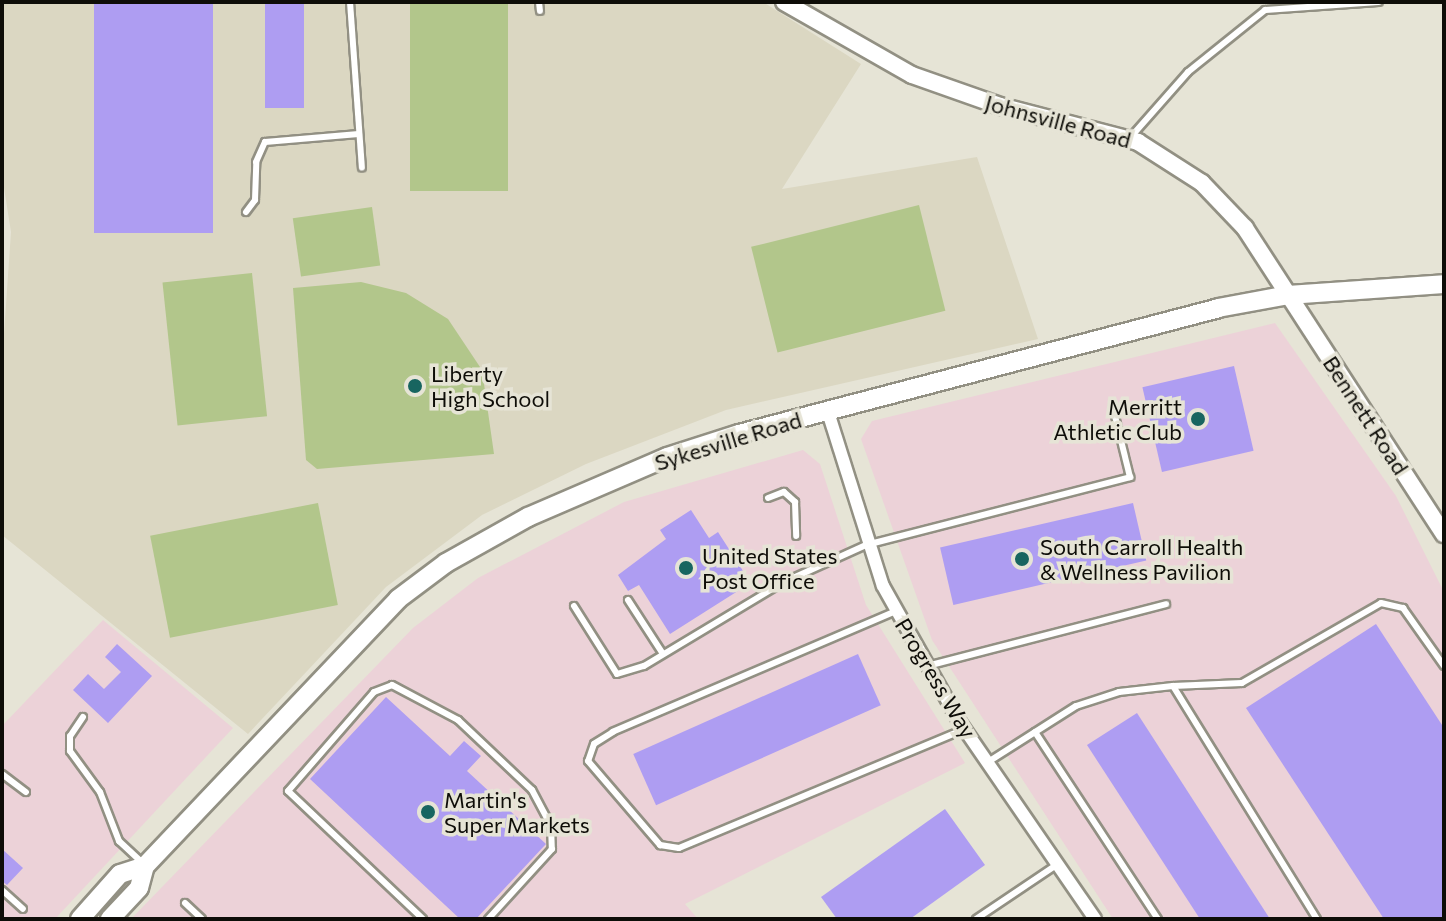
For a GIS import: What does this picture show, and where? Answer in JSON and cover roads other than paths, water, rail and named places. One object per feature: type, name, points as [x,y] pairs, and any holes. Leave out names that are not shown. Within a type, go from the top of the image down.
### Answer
[{"type":"main road","name":"Sykesville Road","points":[[110,919],[139,888],[145,866],[362,635],[446,563],[528,517],[667,457],[1218,308],[1288,295],[1444,284]]},
{"type":"main road","name":"Sykesville Road","points":[[80,919],[120,874],[145,866]]},
{"type":"street","name":"Johnsville Road","points":[[784,2],[942,87],[1129,139],[1220,200],[1288,295]]},
{"type":"street","name":"Bennett Road","points":[[1288,295],[1444,534]]},
{"type":"street","name":"Progress Way","points":[[828,412],[866,545],[896,611],[965,729],[1095,919]]},
{"type":"lane","points":[[350,2],[362,168]]},
{"type":"lane","points":[[539,2],[540,11]]},
{"type":"lane","points":[[1129,139],[1188,72],[1265,10],[1379,2]]},
{"type":"lane","points":[[246,212],[255,200],[258,147],[265,142],[359,134]]},
{"type":"lane","points":[[574,606],[617,674],[663,654],[784,582],[866,545],[1130,477],[1113,408]]},
{"type":"lane","points":[[768,498],[784,492],[795,502],[796,536]]},
{"type":"lane","points":[[628,600],[663,654]]},
{"type":"lane","points":[[988,762],[1098,698],[1173,686],[1242,683],[1381,603],[1403,608],[1444,666]]},
{"type":"lane","points":[[927,666],[1166,604]]},
{"type":"lane","points":[[896,611],[613,732],[594,744],[588,761],[660,845],[679,848],[965,729]]},
{"type":"lane","points":[[423,919],[288,791],[374,692],[392,685],[458,720],[532,790],[551,825],[552,849],[488,919]]},
{"type":"lane","points":[[1173,686],[1317,919]]},
{"type":"lane","points":[[83,717],[70,736],[70,751],[100,792],[119,841],[145,866]]},
{"type":"lane","points":[[1035,732],[1158,919]]},
{"type":"lane","points":[[2,774],[26,792]]},
{"type":"lane","points":[[976,919],[1058,864]]},
{"type":"lane","points":[[2,890],[23,909]]},
{"type":"lane","points":[[185,903],[202,919]]},
{"type":"place","name":"Liberty High School","points":[[415,386]]},
{"type":"place","name":"Merritt Athletic Club","points":[[1198,419]]},
{"type":"place","name":"South Carroll Health & Wellness Pavilion","points":[[1022,559]]},
{"type":"place","name":"United States Post Office","points":[[686,568]]},
{"type":"place","name":"Martin's Super Markets","points":[[428,812]]}]
